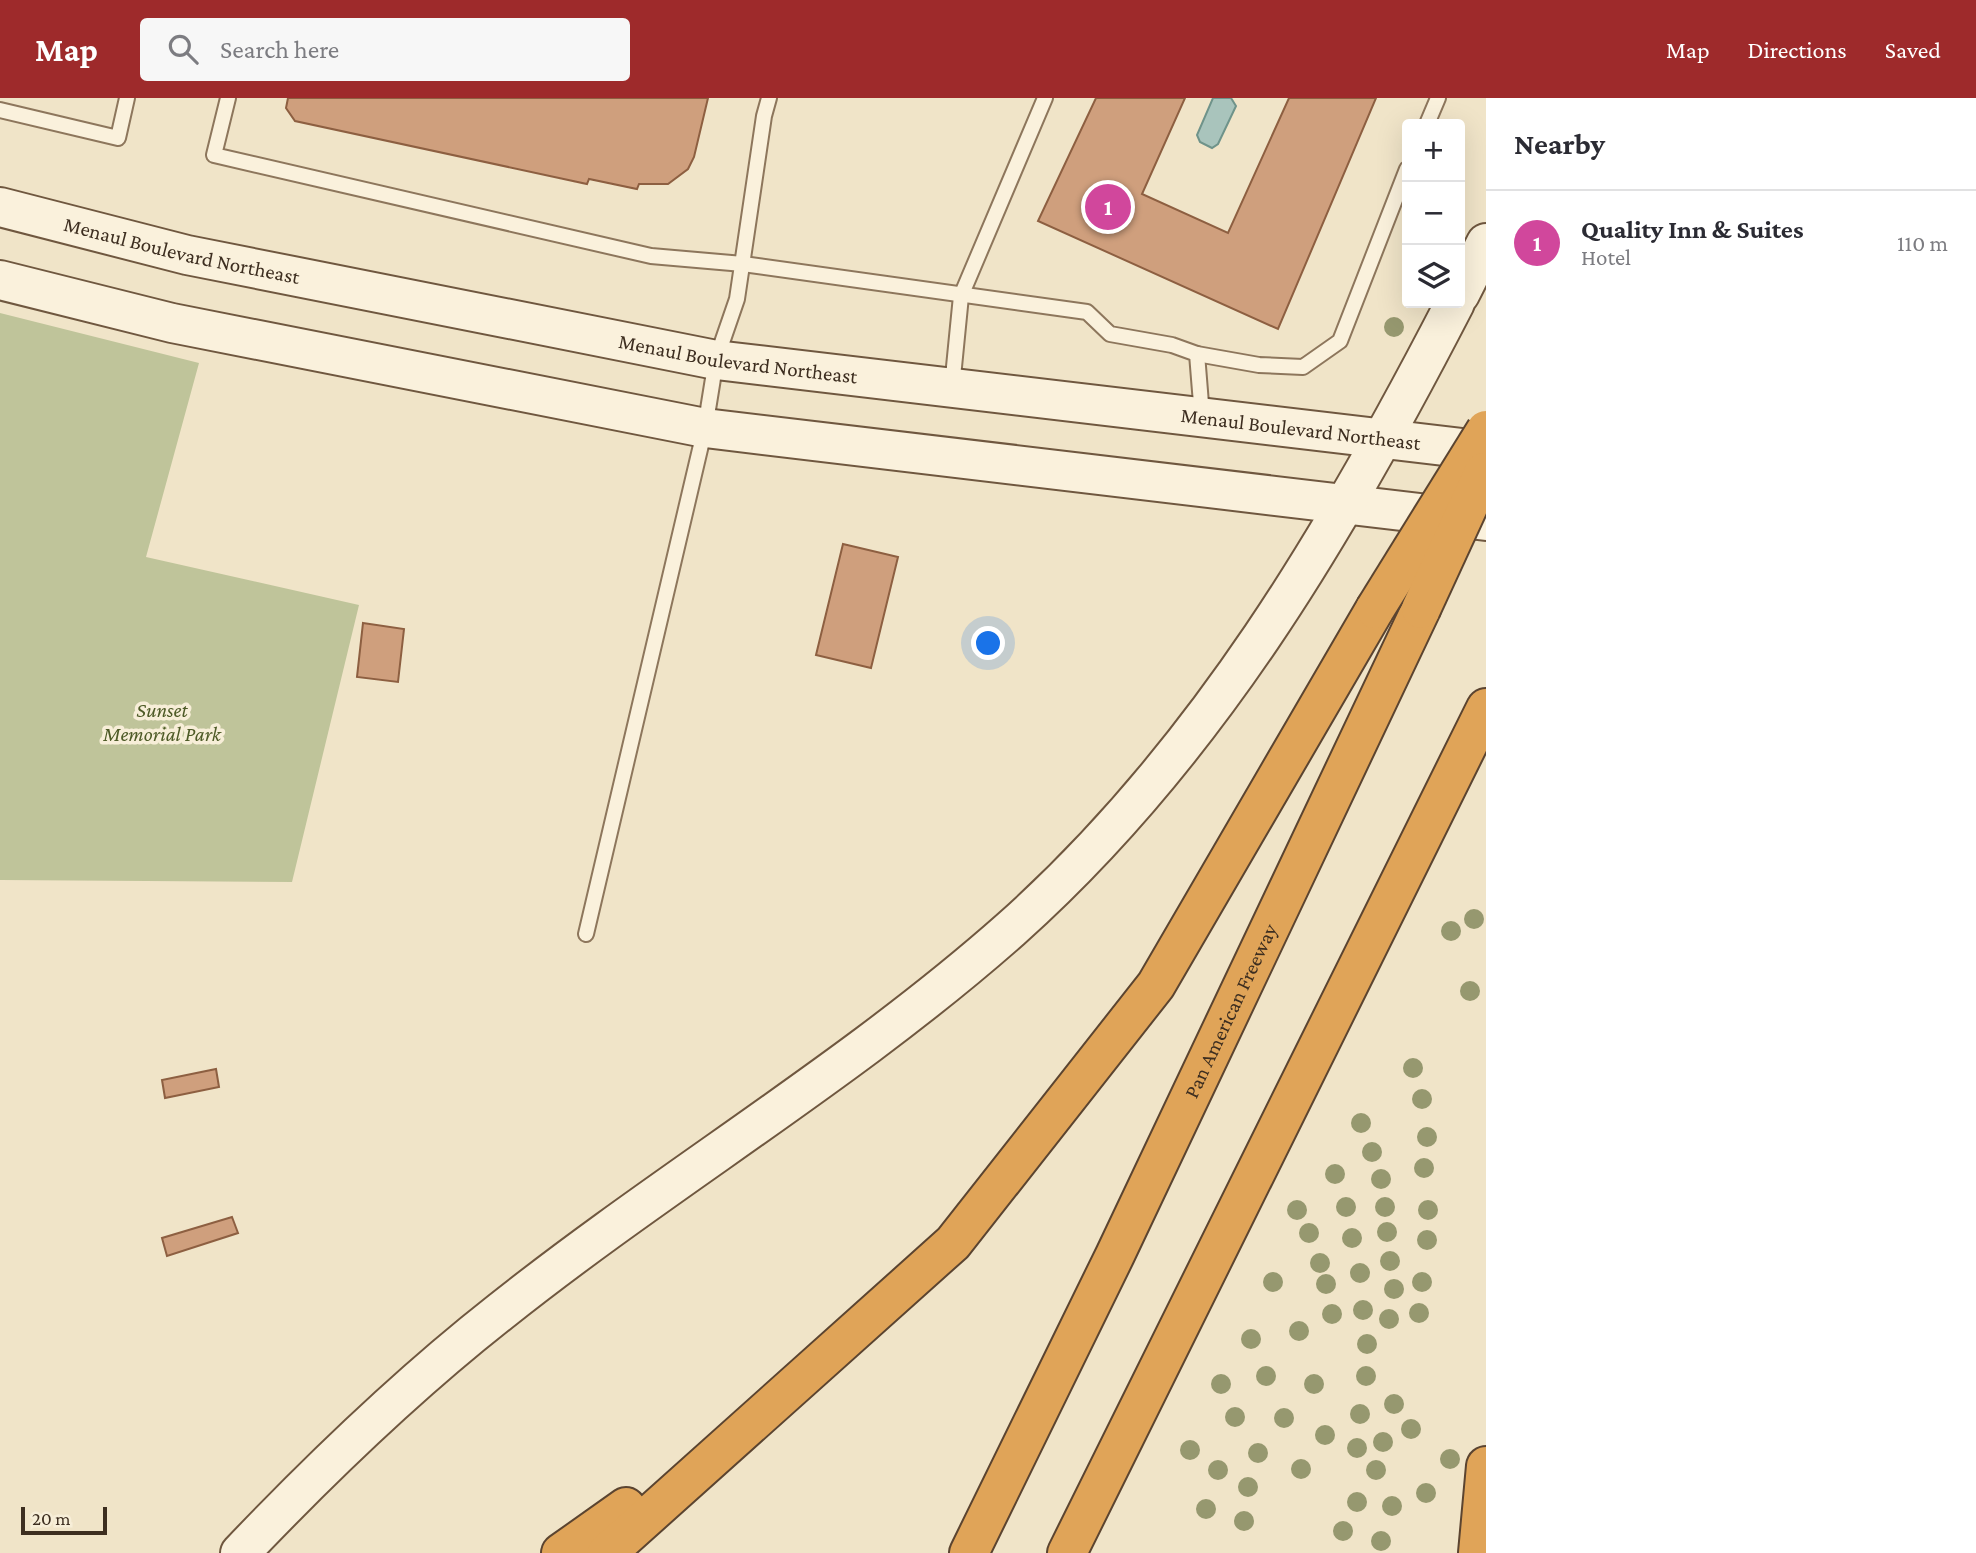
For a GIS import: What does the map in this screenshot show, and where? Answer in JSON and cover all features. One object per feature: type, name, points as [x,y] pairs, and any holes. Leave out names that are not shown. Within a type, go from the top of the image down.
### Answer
[{"type":"highway","points":[[607,1553],[953,1243],[1080,1086],[1156,985],[1375,609],[1486,430]]},
{"type":"highway","name":"Pan American Freeway","points":[[969,1553],[1115,1255],[1486,467]]},
{"type":"highway","points":[[1068,1553],[1486,708]]},
{"type":"highway","points":[[561,1553],[814,1370]]},
{"type":"highway","points":[[1478,1553],[1486,1466]]},
{"type":"main road","name":"Menaul Boulevard Northeast","points":[[0,207],[187,255],[716,360],[1486,451]]},
{"type":"main road","points":[[1465,284],[1486,243]]},
{"type":"main road","points":[[0,280],[172,323],[705,428],[1486,521]]},
{"type":"main road","points":[[240,1553],[364,1428],[432,1367],[566,1262],[903,1018],[968,966],[1047,895],[1114,827],[1219,702],[1346,506],[1452,308]]},
{"type":"lane","points":[[0,110],[118,138],[127,98]]},
{"type":"lane","points":[[228,98],[214,155],[651,257],[743,264],[1087,312],[1110,334],[1259,365],[1303,368],[1340,341],[1402,182]]},
{"type":"lane","points":[[586,934],[705,428],[716,360],[737,299],[764,116],[769,98]]},
{"type":"lane","points":[[952,387],[961,296],[1045,98]]},
{"type":"lane","points":[[1429,119],[1438,98]]},
{"type":"lane","points":[[1198,354],[1202,417]]},
{"type":"green space","name":"Sunset Memorial Park","points":[[0,313],[199,363],[146,557],[359,605],[292,882],[0,880]]},
{"type":"water","points":[[1213,98],[1231,98],[1236,106],[1218,144],[1212,148],[1200,142],[1197,135]]},
{"type":"building","points":[[288,98],[708,98],[694,157],[688,169],[668,184],[639,184],[637,189],[589,179],[587,184],[295,121],[286,108]]},
{"type":"building","points":[[1096,98],[1185,98],[1142,194],[1228,233],[1289,98],[1376,98],[1278,329],[1038,221]]},
{"type":"building","points":[[843,544],[898,557],[871,668],[816,655]]},
{"type":"building","points":[[363,623],[404,629],[398,682],[357,677]]},
{"type":"building","points":[[216,1069],[219,1087],[165,1098],[162,1080]]},
{"type":"building","points":[[232,1217],[238,1233],[167,1256],[162,1238]]},
{"type":"place","name":"Quality Inn & Suites","points":[[1108,207]]}]
